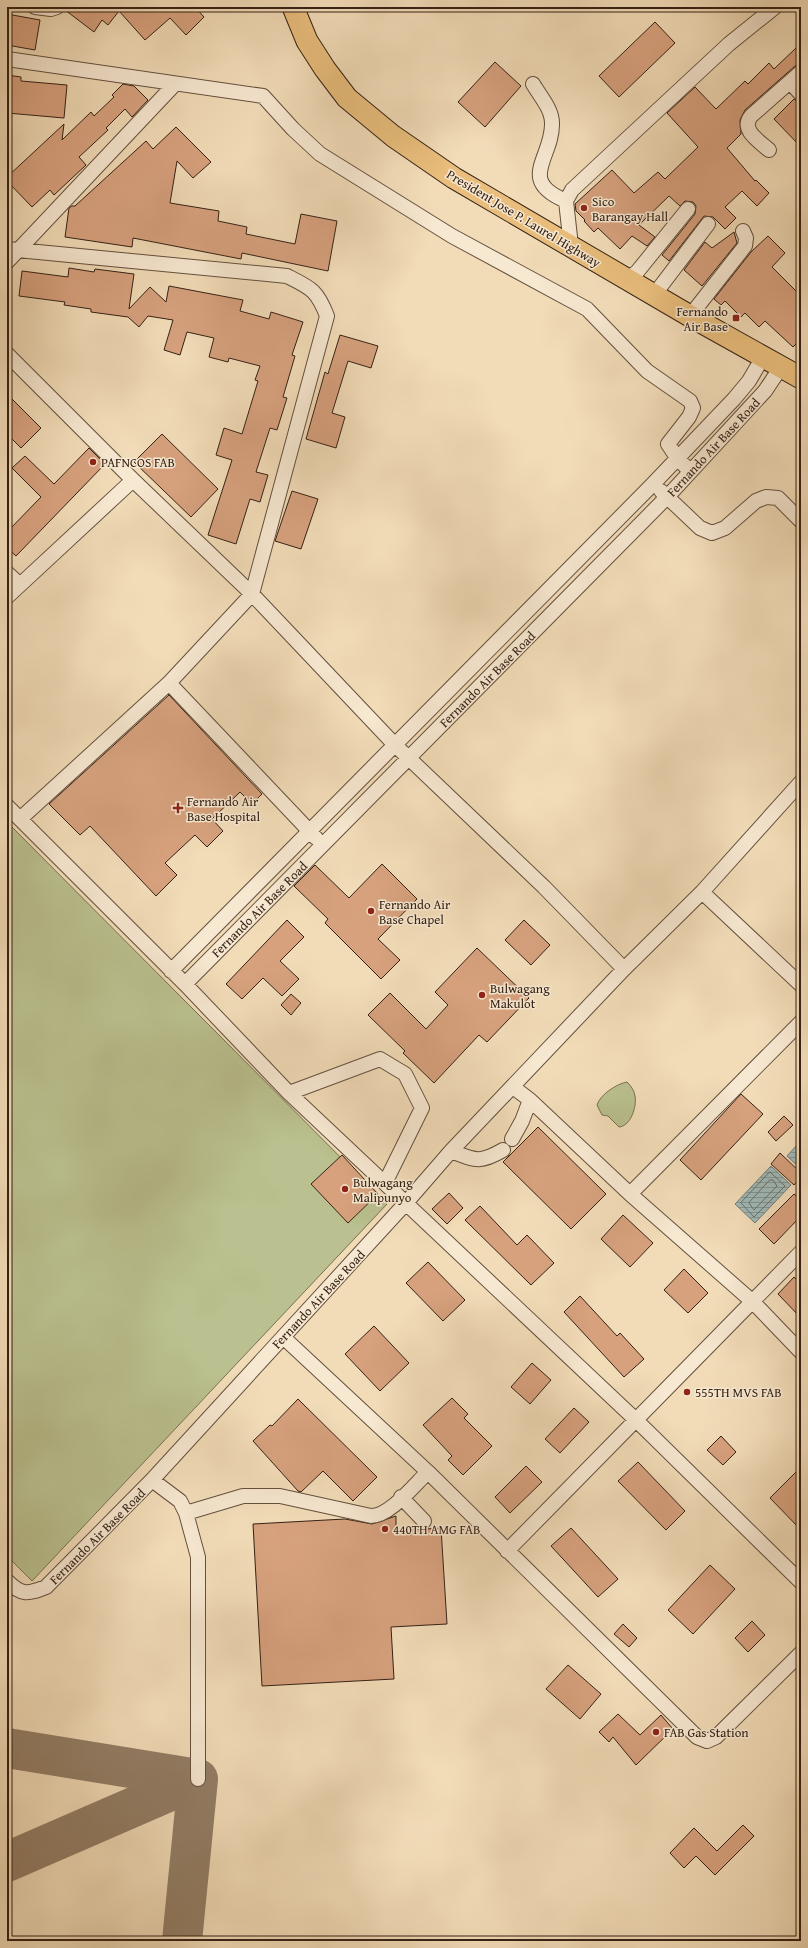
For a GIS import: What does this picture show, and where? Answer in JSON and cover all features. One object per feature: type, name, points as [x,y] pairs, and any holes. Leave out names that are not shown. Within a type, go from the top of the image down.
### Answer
[{"type":"highway","name":"President Jose P. Laurel Highway","points":[[293,7],[307,41],[325,69],[348,98],[393,136],[454,178],[690,316],[801,378]]},
{"type":"street","points":[[35,7],[51,9],[57,7]]},
{"type":"street","points":[[571,246],[566,201],[572,190],[729,44],[774,7]]},
{"type":"street","points":[[7,59],[263,96],[293,129],[320,154],[452,236],[586,309],[647,371],[690,402],[694,408],[689,417],[668,444],[678,459],[690,471]]},
{"type":"street","points":[[769,150],[752,135],[747,126],[747,122],[751,116],[801,72]]},
{"type":"street","points":[[790,82],[801,94]]},
{"type":"street","points":[[7,262],[12,250],[175,84]]},
{"type":"street","points":[[533,84],[545,103],[552,121],[549,143],[540,167],[540,178],[545,188],[554,196],[566,201]]},
{"type":"street","points":[[627,279],[637,272],[688,209]]},
{"type":"street","points":[[654,295],[708,224]]},
{"type":"street","points":[[690,316],[745,246],[746,238],[743,231]]},
{"type":"street","points":[[12,250],[287,276],[308,286],[320,298],[327,316],[252,594],[169,682],[20,818]]},
{"type":"street","points":[[7,354],[133,480],[252,594],[396,745],[544,886],[624,969]]},
{"type":"street","name":"Fernando Air Base Road","points":[[171,971],[678,459],[749,380],[763,357]]},
{"type":"street","name":"Fernando Air Base Road","points":[[185,984],[668,496],[765,391],[781,367]]},
{"type":"street","points":[[712,420],[716,420],[728,432]]},
{"type":"street","points":[[700,434],[707,443],[713,446]]},
{"type":"street","points":[[7,597],[19,584],[133,480]]},
{"type":"street","points":[[652,485],[668,496],[686,517],[700,528],[712,533],[725,528],[756,501],[766,497],[778,498],[801,521]]},
{"type":"street","points":[[7,573],[19,584]]},
{"type":"street","points":[[554,585],[555,596],[558,599],[566,599]]},
{"type":"street","points":[[534,605],[544,609],[546,620]]},
{"type":"street","points":[[169,682],[324,845]]},
{"type":"street","name":"Fernando Air Base Road","points":[[7,1581],[17,1591],[30,1593],[46,1587],[152,1480],[405,1204],[451,1151],[624,969],[702,892],[801,782]]},
{"type":"street","points":[[7,806],[185,984],[289,1093],[385,1183],[405,1204],[637,1421],[801,1582]]},
{"type":"street","points":[[702,892],[801,985]]},
{"type":"street","points":[[214,928],[228,941]]},
{"type":"street","points":[[630,1194],[801,1022]]},
{"type":"street","points":[[289,1093],[380,1059],[405,1074],[422,1108],[385,1183]]},
{"type":"street","points":[[513,1086],[530,1100],[630,1194],[753,1302],[801,1352]]},
{"type":"street","points":[[512,1139],[522,1121],[530,1100]]},
{"type":"street","points":[[451,1151],[473,1160],[488,1159],[503,1150]]},
{"type":"street","points":[[507,1551],[637,1421],[801,1252]]},
{"type":"street","points":[[283,1337],[428,1472],[697,1737],[707,1741],[716,1737],[801,1653]]},
{"type":"street","points":[[186,1513],[243,1496],[280,1496],[371,1516],[379,1516],[388,1510],[428,1472]]},
{"type":"street","points":[[152,1480],[180,1500],[186,1513],[198,1557],[198,1779]]},
{"type":"street","points":[[401,1497],[424,1521]]},
{"type":"green space","points":[[7,822],[387,1204],[32,1581],[7,1556]]},
{"type":"green space","points":[[627,1082],[634,1092],[635,1105],[630,1119],[623,1126],[619,1127],[608,1116],[602,1115],[597,1105],[601,1097],[609,1090]]},
{"type":"water","points":[[797,1145],[801,1149],[801,1169],[787,1156]]},
{"type":"water","points":[[771,1166],[791,1185],[755,1223],[735,1204]]},
{"type":"building","points":[[65,7],[195,7],[204,17],[186,35],[170,18],[145,40],[119,11],[108,25],[102,20],[94,32],[65,10]]},
{"type":"building","points":[[7,14],[40,20],[35,50],[7,45]]},
{"type":"building","points":[[655,22],[675,43],[619,97],[599,76]]},
{"type":"building","points":[[796,48],[801,54],[801,64],[795,66],[745,110],[740,120],[741,134],[727,148],[755,181],[756,180],[769,193],[757,206],[742,191],[725,207],[736,218],[725,229],[713,217],[704,216],[669,261],[662,255],[695,214],[696,206],[693,202],[685,201],[680,206],[669,196],[639,225],[655,237],[647,246],[632,236],[620,249],[598,228],[594,232],[576,211],[575,204],[612,170],[634,193],[658,172],[665,179],[698,147],[667,113],[695,87],[716,109],[745,81],[748,84],[769,63],[774,69]]},
{"type":"building","points":[[495,62],[521,86],[485,127],[458,102]]},
{"type":"building","points":[[7,75],[21,77],[21,81],[67,85],[64,118],[7,113]]},
{"type":"building","points":[[123,84],[134,86],[148,100],[132,117],[125,109],[106,128],[108,130],[79,157],[86,165],[54,195],[50,190],[32,207],[7,181],[7,177],[64,124],[62,140],[91,112],[94,116],[114,97],[112,95]]},
{"type":"building","points":[[794,99],[801,104],[801,147],[774,119]]},
{"type":"building","points":[[176,127],[211,162],[193,178],[177,161],[170,203],[219,211],[218,221],[247,227],[246,234],[295,244],[301,214],[337,221],[328,271],[242,253],[241,259],[133,238],[132,247],[65,237],[69,208],[75,206],[146,141],[153,149]]},
{"type":"building","points":[[734,232],[737,243],[702,286],[684,270],[705,242],[712,248]]},
{"type":"building","points":[[768,236],[785,253],[772,267],[801,296],[801,339],[793,347],[765,321],[759,327],[745,313],[741,317],[725,301],[721,305],[714,299],[751,252]]},
{"type":"building","points":[[69,268],[94,272],[95,269],[134,274],[129,309],[150,287],[166,302],[169,286],[243,300],[240,311],[269,319],[271,312],[303,322],[292,355],[295,356],[283,397],[287,398],[277,430],[270,428],[256,472],[268,475],[260,502],[250,499],[236,544],[208,535],[232,460],[216,455],[224,428],[242,434],[258,381],[255,380],[260,366],[229,358],[228,362],[209,357],[214,338],[187,332],[180,355],[164,350],[173,320],[148,316],[139,327],[128,317],[91,312],[91,309],[64,305],[65,302],[19,296],[22,271],[68,277]]},
{"type":"building","points":[[340,335],[378,346],[371,368],[348,361],[332,413],[345,417],[336,448],[306,439],[325,372],[328,374]]},
{"type":"building","points":[[7,394],[41,428],[21,448],[7,434]]},
{"type":"building","points":[[162,434],[218,489],[191,517],[134,462]]},
{"type":"building","points":[[89,448],[105,464],[16,556],[7,548],[7,532],[41,497],[12,468],[25,456],[54,484]]},
{"type":"building","points":[[292,491],[318,499],[301,549],[275,541]]},
{"type":"building","points":[[169,695],[262,794],[252,804],[240,792],[212,819],[223,831],[207,847],[195,835],[165,863],[177,875],[156,896],[90,826],[80,835],[49,804]]},
{"type":"building","name":"Fernando Air Base Chapel","points":[[382,864],[417,899],[378,939],[400,960],[381,979],[325,923],[328,919],[294,886],[315,865],[349,898]]},
{"type":"building","points":[[287,920],[304,937],[280,961],[299,979],[282,996],[263,978],[242,999],[226,984]]},
{"type":"building","points":[[524,920],[550,945],[531,965],[505,940]]},
{"type":"building","points":[[477,948],[529,998],[487,1042],[479,1035],[434,1083],[403,1053],[405,1051],[368,1015],[390,993],[426,1029],[448,1005],[435,992]]},
{"type":"building","points":[[291,994],[301,1003],[291,1015],[281,1005]]},
{"type":"building","points":[[741,1094],[763,1114],[701,1180],[680,1160]]},
{"type":"building","points":[[784,1116],[793,1125],[776,1141],[768,1132]]},
{"type":"building","points":[[538,1127],[606,1194],[571,1229],[503,1162]]},
{"type":"building","points":[[780,1153],[801,1173],[801,1177],[794,1185],[771,1164]]},
{"type":"building","name":"Bulwagang Malipunyo","points":[[342,1155],[378,1194],[348,1223],[311,1184]]},
{"type":"building","points":[[449,1193],[463,1208],[447,1224],[432,1209]]},
{"type":"building","points":[[794,1194],[801,1200],[801,1216],[774,1244],[759,1229]]},
{"type":"building","points":[[480,1206],[517,1245],[527,1235],[554,1263],[531,1285],[465,1220]]},
{"type":"building","points":[[623,1215],[653,1243],[630,1267],[601,1239]]},
{"type":"building","points":[[428,1262],[465,1300],[443,1321],[406,1283]]},
{"type":"building","points":[[684,1269],[708,1293],[688,1313],[664,1290]]},
{"type":"building","points":[[794,1277],[801,1284],[801,1318],[778,1294]]},
{"type":"building","points":[[580,1296],[617,1336],[620,1333],[644,1359],[624,1377],[564,1312]]},
{"type":"building","points":[[374,1326],[409,1363],[380,1391],[345,1354]]},
{"type":"building","points":[[532,1363],[551,1380],[530,1404],[511,1387]]},
{"type":"building","points":[[452,1398],[468,1414],[464,1418],[492,1446],[463,1475],[448,1460],[452,1456],[423,1425]]},
{"type":"building","points":[[298,1399],[377,1477],[353,1501],[323,1471],[301,1492],[298,1491],[253,1441],[270,1425],[272,1426]]},
{"type":"building","points":[[574,1408],[589,1422],[560,1453],[545,1439]]},
{"type":"building","points":[[721,1436],[736,1452],[723,1465],[707,1450]]},
{"type":"building","points":[[638,1462],[685,1511],[666,1530],[618,1481]]},
{"type":"building","points":[[526,1466],[542,1482],[510,1513],[495,1497]]},
{"type":"building","points":[[801,1467],[801,1530],[770,1498]]},
{"type":"building","points":[[396,1516],[396,1531],[441,1528],[447,1624],[391,1627],[394,1679],[262,1686],[253,1524],[345,1519],[372,1524]]},
{"type":"building","points":[[571,1528],[618,1579],[598,1597],[551,1546]]},
{"type":"building","points":[[710,1565],[735,1589],[693,1634],[668,1610]]},
{"type":"building","points":[[752,1621],[765,1635],[748,1652],[735,1638]]},
{"type":"building","points":[[623,1624],[637,1638],[629,1647],[614,1634]]},
{"type":"building","points":[[568,1665],[601,1694],[580,1719],[546,1689]]},
{"type":"building","points":[[618,1714],[640,1735],[661,1715],[673,1729],[636,1765],[613,1737],[609,1742],[599,1732]]},
{"type":"building","points":[[743,1825],[754,1836],[715,1875],[696,1856],[684,1868],[670,1853],[694,1828],[717,1851]]},
{"type":"taxiway","points":[[7,1748],[198,1779]]},
{"type":"taxiway","points":[[7,1862],[198,1779],[182,1941]]},
{"type":"place","name":"Sico Barangay Hall","points":[[584,208]]},
{"type":"place","name":"Fernando Air Base","points":[[736,318]]},
{"type":"place","name":"PAFNCOS FAB","points":[[93,462]]},
{"type":"place","name":"Fernando Air Base Hospital","points":[[178,808]]},
{"type":"place","name":"Fernando Air Base Chapel","points":[[371,911]]},
{"type":"place","name":"Bulwagang Makulot","points":[[482,995]]},
{"type":"place","name":"Bulwagang Malipunyo","points":[[345,1189]]},
{"type":"place","name":"555TH MVS FAB","points":[[687,1392]]},
{"type":"place","name":"440TH AMG FAB","points":[[385,1529]]},
{"type":"place","name":"FAB Gas Station","points":[[656,1732]]}]
